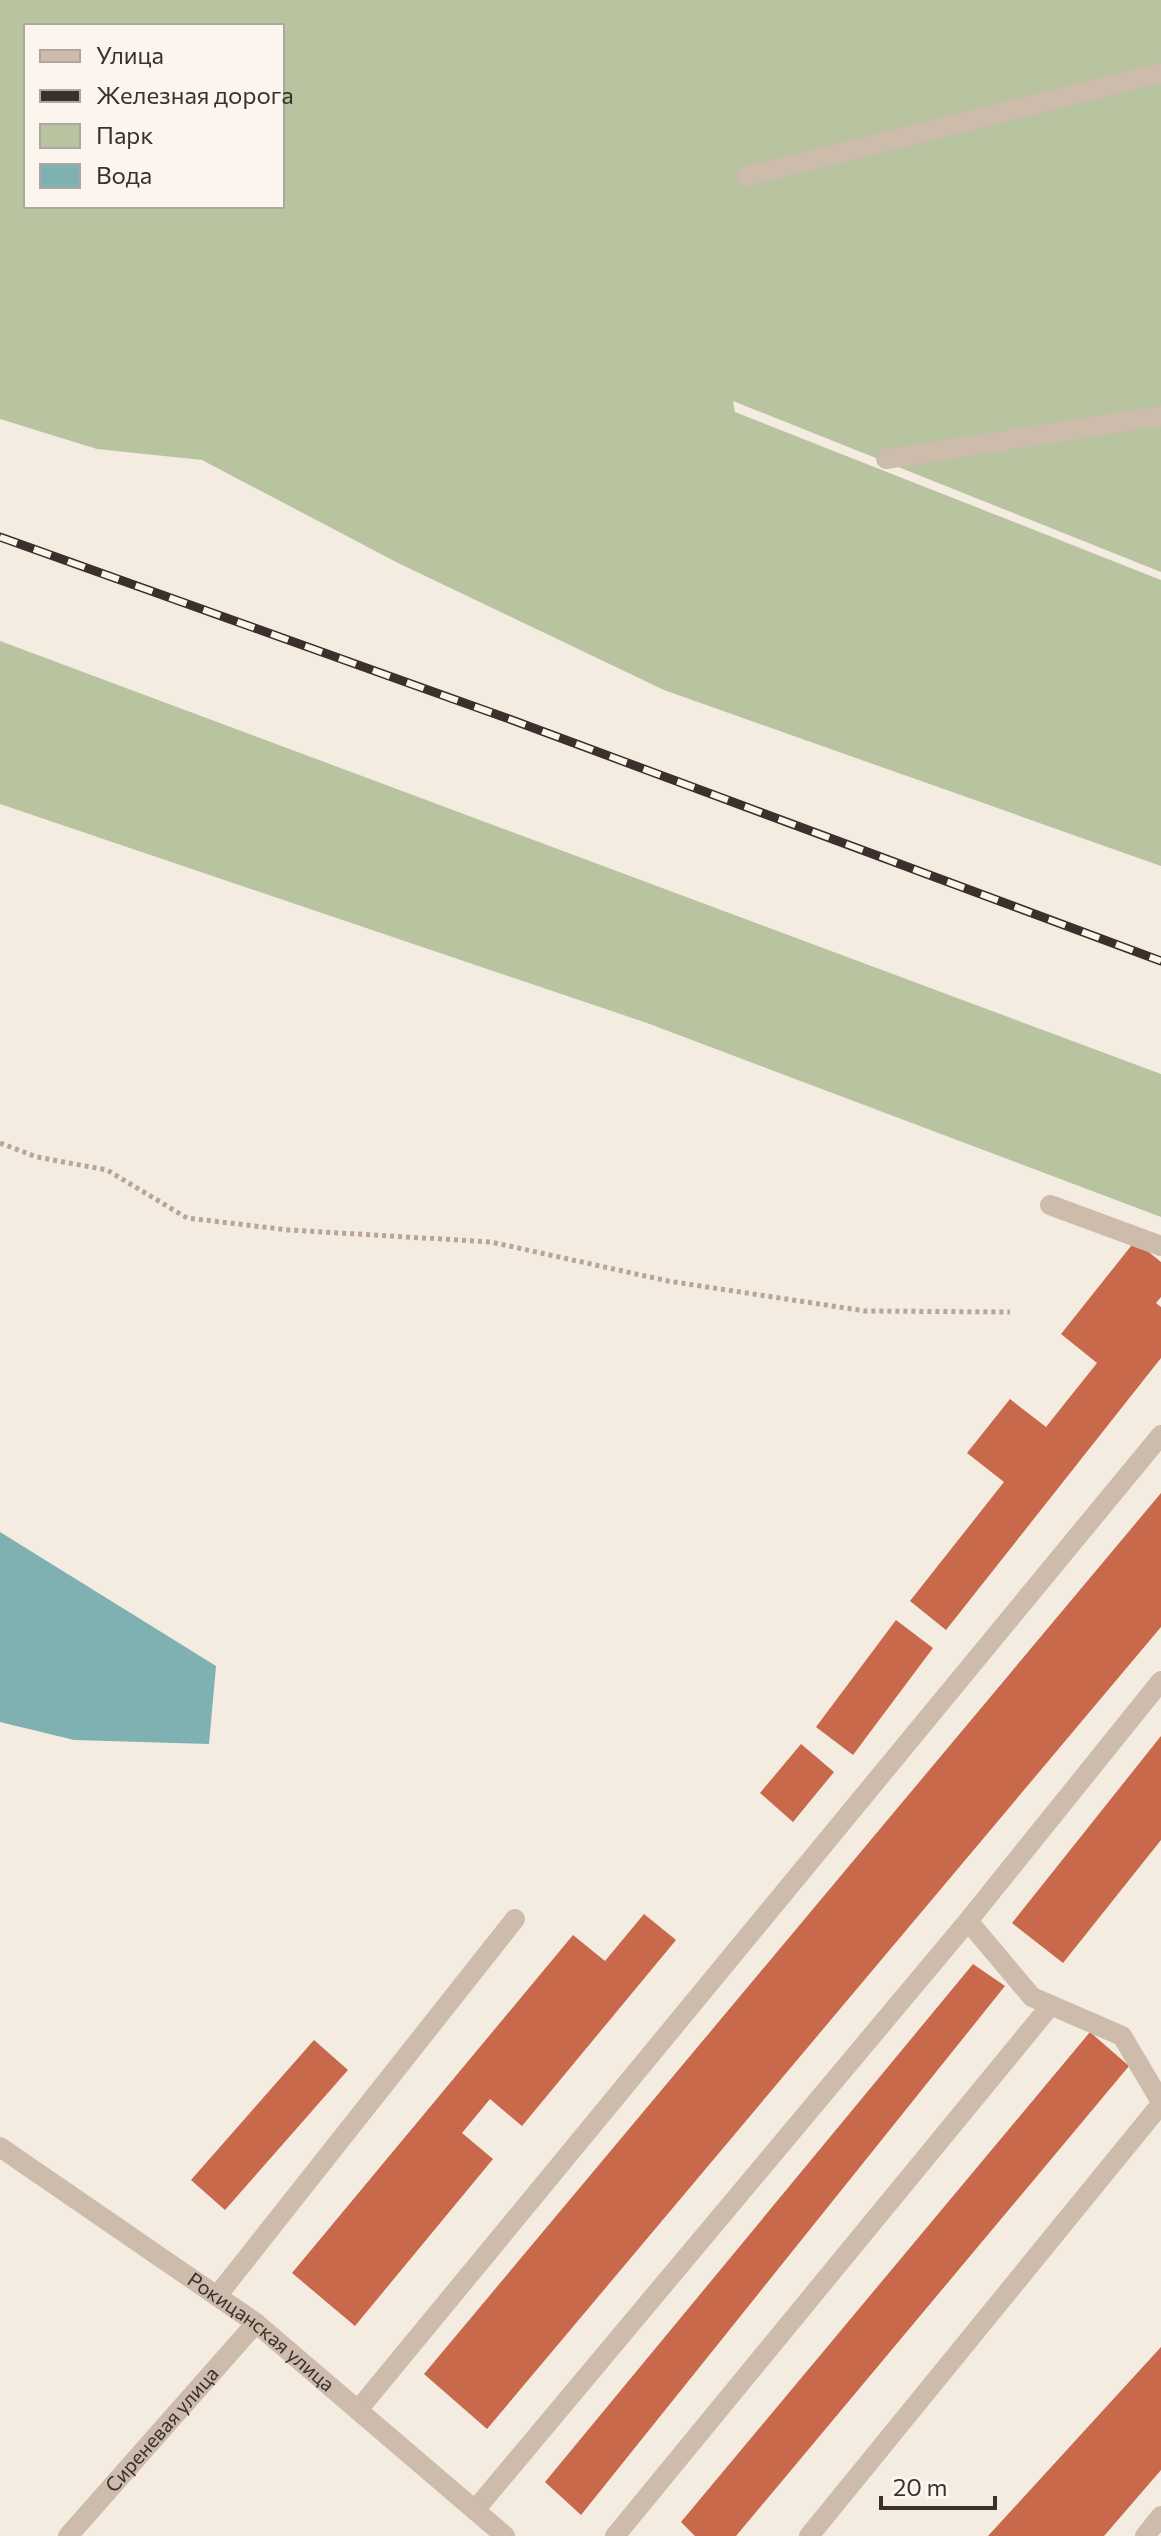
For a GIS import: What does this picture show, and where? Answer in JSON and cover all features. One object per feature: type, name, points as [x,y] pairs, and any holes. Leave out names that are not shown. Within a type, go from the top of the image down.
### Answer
[{"type":"street","points":[[747,176],[1161,73]]},
{"type":"street","points":[[886,459],[1161,416]]},
{"type":"street","points":[[1050,1205],[1161,1246]]},
{"type":"street","points":[[358,2410],[1161,1435]]},
{"type":"street","points":[[475,2510],[968,1921],[1161,1681]]},
{"type":"street","points":[[217,2296],[515,1919]]},
{"type":"street","points":[[809,2536],[1161,2103],[1122,2036],[1032,1997],[968,1921]]},
{"type":"street","points":[[615,2536],[1051,2005]]},
{"type":"street","name":"Рокицанская улица","points":[[0,2147],[256,2323],[505,2536]]},
{"type":"street","name":"Сиреневая улица","points":[[68,2536],[256,2323]]},
{"type":"street","points":[[1145,2536],[1161,2516]]},
{"type":"path","points":[[0,1143],[37,1157],[107,1170],[187,1218],[289,1230],[491,1242],[668,1281],[865,1311],[1010,1312]]},
{"type":"green space","points":[[0,0],[1161,0],[1161,572],[733,401],[735,412],[1161,580],[1161,866],[664,690],[398,563],[202,460],[97,449],[0,419]]},
{"type":"green space","points":[[0,641],[1161,1074],[1161,1217],[647,1023],[0,804]]},
{"type":"water","points":[[0,1532],[216,1666],[209,1744],[74,1740],[0,1722]]},
{"type":"building","points":[[1135,1241],[1161,1262],[1161,1297],[1156,1303],[1161,1307],[1161,1358],[946,1630],[910,1601],[1004,1482],[967,1453],[1010,1399],[1046,1427],[1097,1363],[1061,1334]]},
{"type":"building","points":[[1161,1493],[1161,1627],[487,2429],[424,2374]]},
{"type":"building","points":[[896,1620],[933,1648],[853,1755],[816,1727]]},
{"type":"building","points":[[1161,1736],[1161,1840],[1063,1963],[1012,1923]]},
{"type":"building","points":[[801,1744],[834,1772],[793,1822],[760,1793]]},
{"type":"building","points":[[644,1914],[676,1940],[522,2126],[490,2099],[462,2133],[493,2159],[355,2326],[292,2273],[573,1935],[605,1961]]},
{"type":"building","points":[[973,1964],[1005,1986],[581,2515],[545,2482]]},
{"type":"building","points":[[1090,2032],[1129,2066],[736,2536],[695,2536],[681,2522]]},
{"type":"building","points":[[314,2040],[348,2070],[225,2210],[191,2180]]},
{"type":"building","points":[[1161,2347],[1161,2470],[1104,2536],[988,2536]]},
{"type":"railway","points":[[0,537],[512,720],[1161,961]]}]
